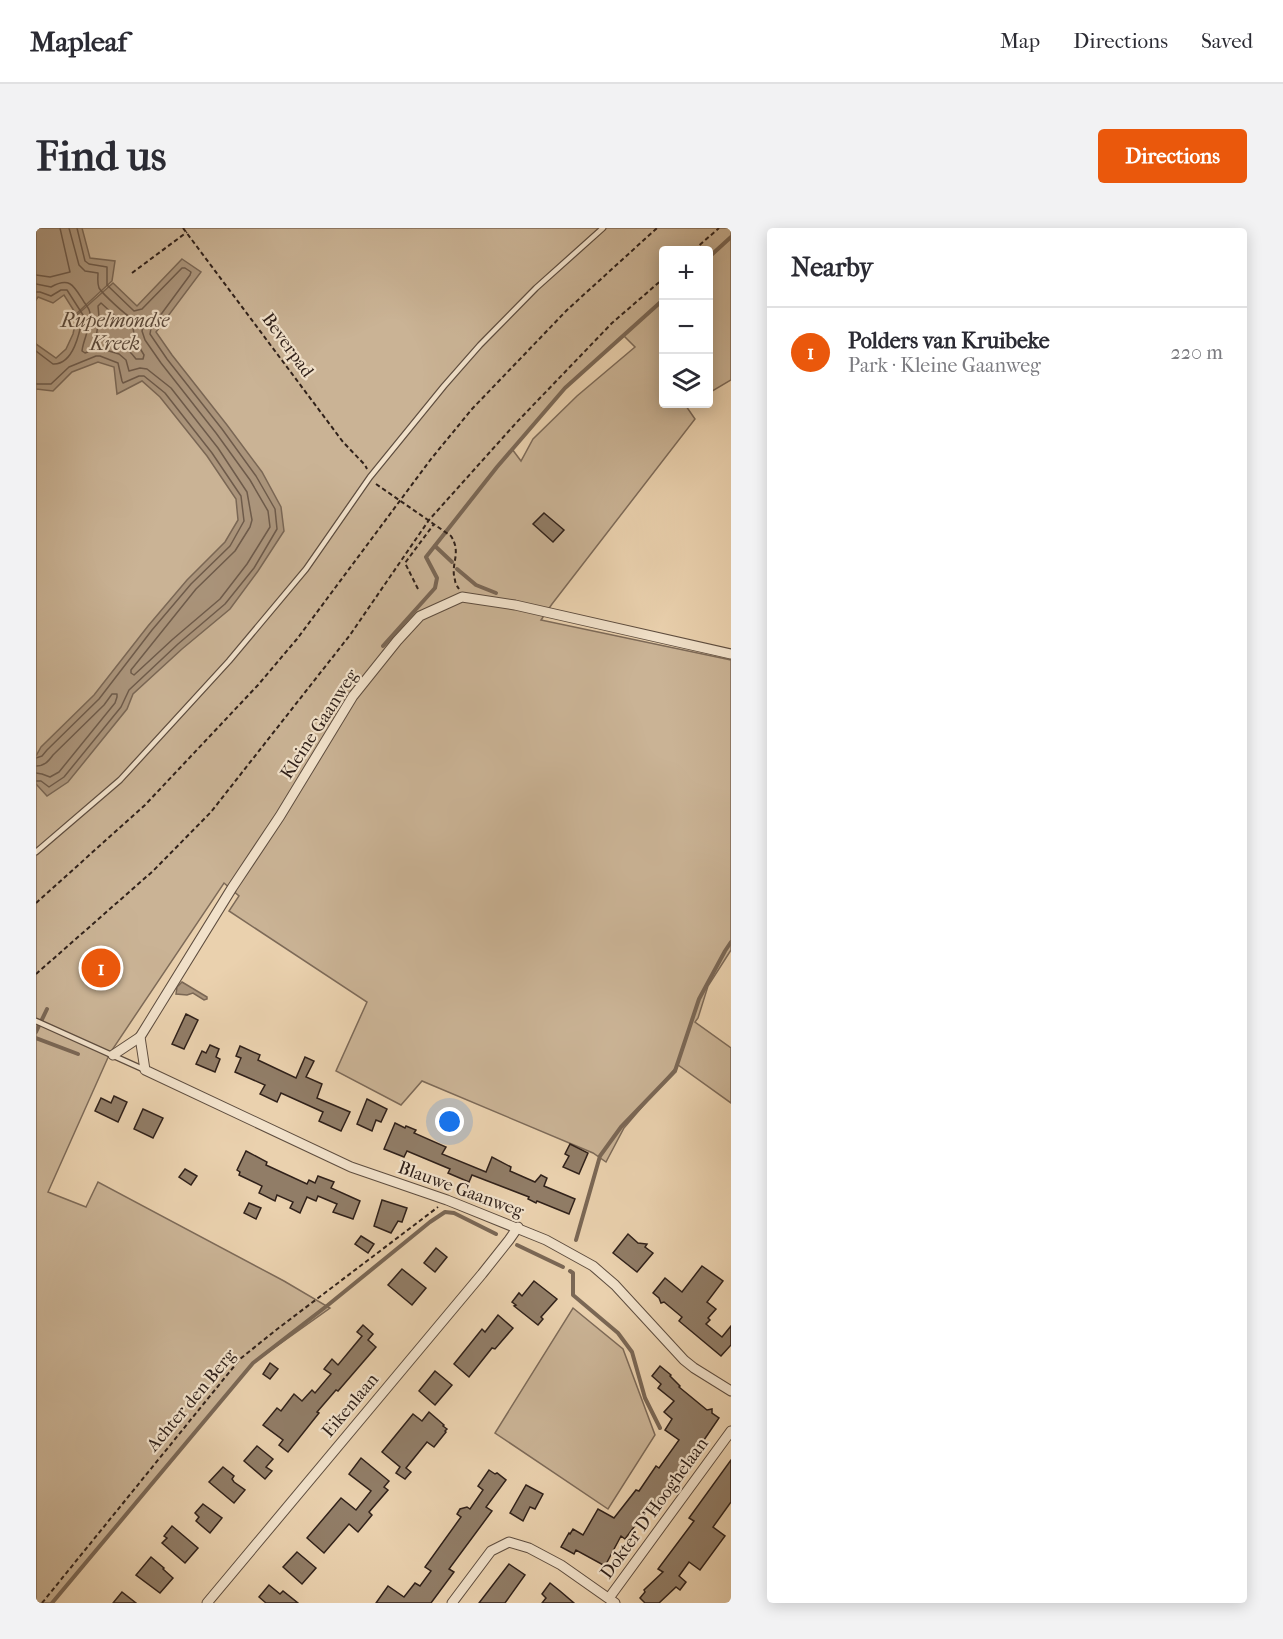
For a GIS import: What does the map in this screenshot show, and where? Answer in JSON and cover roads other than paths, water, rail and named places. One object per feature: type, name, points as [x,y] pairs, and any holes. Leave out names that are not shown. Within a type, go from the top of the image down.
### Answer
[{"type":"street","name":"Kleine Gaanweg","points":[[113,1054],[140,1036],[232,888],[280,816],[353,696],[420,615],[462,597],[515,604],[731,654]]},
{"type":"street","points":[[140,1036],[145,1070]]},
{"type":"street","name":"Blauwe Gaanweg","points":[[145,1070],[351,1167],[447,1200],[546,1240],[593,1266],[615,1285],[684,1360],[731,1391]]},
{"type":"street","name":"Eikenlaan","points":[[207,1603],[518,1227]]},
{"type":"street","name":"Dokter D'Hooghelaan","points":[[612,1600],[731,1431]]},
{"type":"street","points":[[452,1603],[490,1551],[509,1542],[530,1548],[561,1565],[612,1600]]},
{"type":"lane","points":[[36,852],[120,780],[230,661],[306,569],[370,477],[444,386],[480,345],[536,288],[603,228]]},
{"type":"lane","points":[[36,1021],[145,1070]]},
{"type":"water","name":"Rupelmondse Kreek","points":[[36,228],[82,228],[90,258],[115,261],[112,281],[76,314],[64,295],[53,303],[38,297],[36,300]]},
{"type":"water","name":"Rupelmondse Kreek","points":[[182,259],[201,272],[156,332],[262,472],[281,507],[284,531],[230,609],[133,694],[127,709],[68,782],[47,796],[36,784],[36,756],[41,747],[94,695],[187,580],[225,542],[238,520],[236,499],[207,456],[160,397],[142,381],[117,394],[114,367],[98,362],[72,372],[53,391],[36,389],[36,344],[56,358],[66,349],[73,334],[77,315],[113,283],[137,306]]},
{"type":"water","points":[[182,982],[207,999],[204,1000],[193,993],[176,994],[177,987]]},
{"type":"waterway","points":[[713,253],[731,237]]},
{"type":"waterway","points":[[383,646],[435,588],[437,578],[426,557],[497,467],[565,388],[663,300]]},
{"type":"waterway","points":[[435,546],[452,562]]},
{"type":"waterway","points":[[457,569],[476,585],[496,593]]},
{"type":"waterway","points":[[576,1240],[600,1156],[621,1127],[675,1071],[699,999],[731,942]]},
{"type":"waterway","points":[[36,1032],[47,1009]]},
{"type":"waterway","points":[[36,1038],[78,1054]]},
{"type":"waterway","points":[[52,1603],[253,1363],[445,1212],[454,1213],[496,1234]]},
{"type":"waterway","points":[[517,1245],[563,1267]]},
{"type":"waterway","points":[[570,1271],[573,1273],[573,1295],[618,1333],[632,1352],[645,1398],[660,1428]]},
{"type":"place","name":"Polders van Kruibeke","points":[[101,968]]}]
